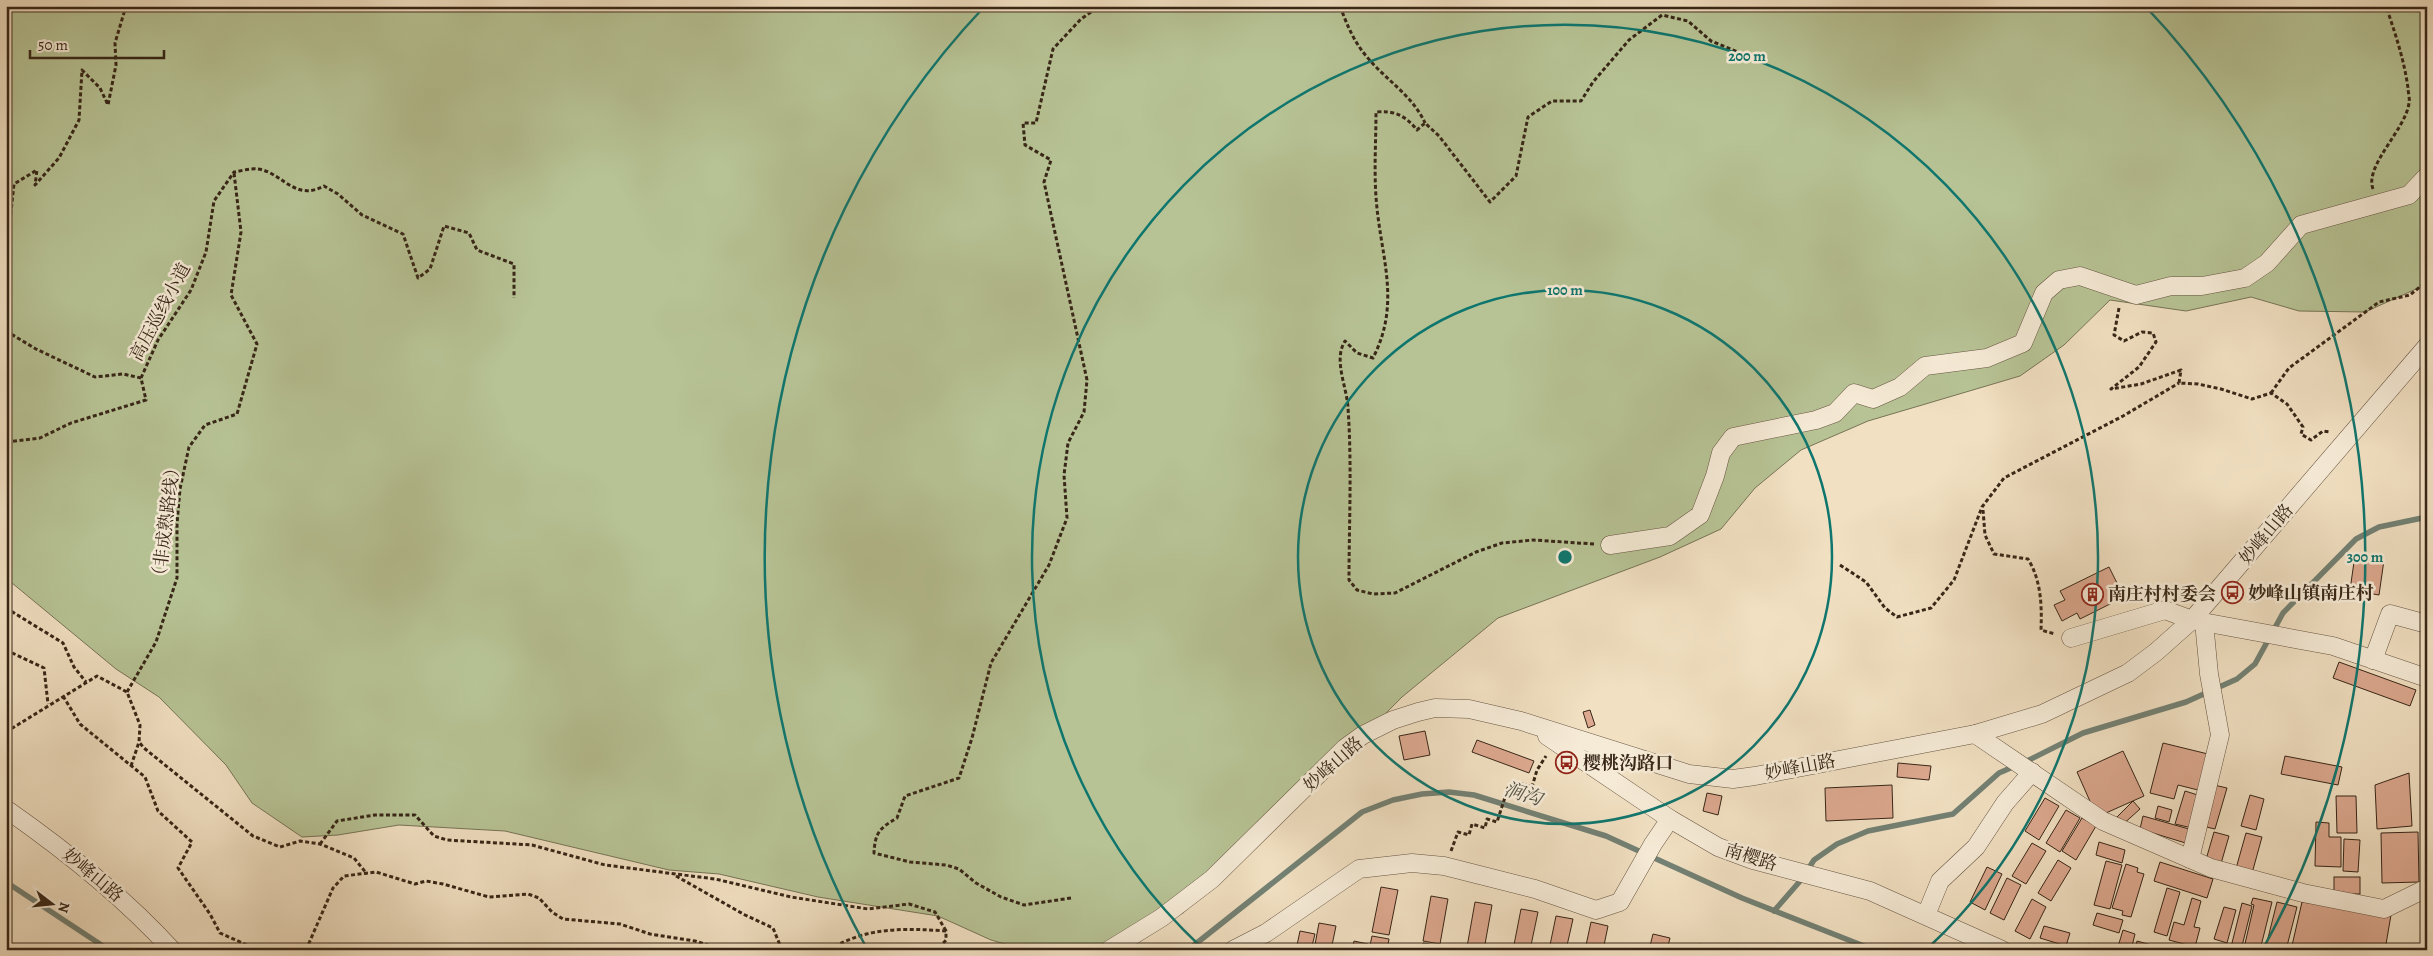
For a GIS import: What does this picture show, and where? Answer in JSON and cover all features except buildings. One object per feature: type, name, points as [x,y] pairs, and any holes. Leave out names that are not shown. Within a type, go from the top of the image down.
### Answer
[{"type":"street","points":[[1610,545],[1670,536],[1700,515],[1715,476],[1721,453],[1734,437],[1816,420],[1835,413],[1854,393],[1873,399],[1900,387],[1925,366],[1987,358],[2023,343],[2044,293],[2059,280],[2080,276],[2136,295],[2171,286],[2202,286],[2245,278],[2267,263],[2301,225],[2409,195],[2427,176]]},
{"type":"street","name":"妙峰山路","points":[[1108,950],[1161,918],[1212,879],[1345,748],[1363,735],[1393,720],[1435,708],[1483,710],[1689,774],[1734,779],[1975,734],[2042,714],[2128,673],[2198,621],[2351,434],[2424,357]]},
{"type":"street","points":[[2072,638],[2165,610],[2198,621],[2333,646],[2427,678]]},
{"type":"street","points":[[2373,660],[2390,614],[2427,624]]},
{"type":"street","points":[[2190,859],[2220,735],[2198,621]]},
{"type":"street","name":"南樱路","points":[[1521,721],[1555,740],[1670,819],[1718,847],[1753,860],[1827,878],[1894,899],[2002,950]]},
{"type":"street","points":[[1975,734],[2013,758],[2103,821],[2211,868],[2302,893],[2384,909],[2427,888]]},
{"type":"street","points":[[1926,915],[1940,881],[1976,847],[2005,803],[2030,770]]},
{"type":"street","name":"妙峰山路","points":[[6,809],[70,856],[145,920],[172,950]]},
{"type":"street","points":[[1233,950],[1266,932],[1359,869],[1412,863],[1444,866],[1535,889],[1596,910],[1620,902],[1630,887],[1652,844],[1670,819]]},
{"type":"path","points":[[6,226],[10,220],[14,184],[37,170],[35,185],[59,158],[79,120],[82,70],[100,88],[108,105],[116,65],[115,43],[126,6]]},
{"type":"path","points":[[1070,898],[1024,905],[1001,897],[976,883],[959,869],[946,865],[910,862],[874,853],[874,844],[880,828],[897,818],[905,796],[959,778],[972,738],[991,663],[1049,566],[1067,518],[1064,475],[1068,442],[1084,412],[1087,380],[1044,182],[1051,160],[1025,145],[1023,123],[1036,123],[1053,49],[1081,19],[1100,6]]},
{"type":"path","points":[[1340,6],[1350,32],[1367,57],[1419,110],[1425,124],[1439,136],[1490,202],[1516,176],[1528,117],[1552,101],[1581,101],[1593,82],[1629,40],[1662,15],[1688,21],[1711,41],[1760,61]]},
{"type":"path","points":[[2379,203],[2371,182],[2376,165],[2395,137],[2409,103],[2404,63],[2386,6]]},
{"type":"path","points":[[1425,124],[1417,130],[1407,118],[1387,110],[1376,112],[1376,196],[1387,277],[1388,314],[1381,341],[1373,358],[1357,353],[1345,341],[1339,350],[1348,407],[1351,460],[1348,580],[1357,590],[1373,594],[1395,593],[1476,552],[1502,543],[1533,540],[1610,545]]},
{"type":"path","points":[[234,172],[258,169],[297,189],[313,192],[324,186],[338,194],[362,216],[403,234],[418,278],[430,269],[444,226],[469,233],[477,250],[514,264],[514,298]]},
{"type":"path","name":"高压巡线小道","points":[[6,442],[40,438],[71,423],[146,400],[141,378],[158,340],[191,290],[206,252],[214,201],[234,172]]},
{"type":"path","name":"（非成熟路线）","points":[[127,692],[156,642],[177,578],[180,498],[189,447],[206,425],[237,414],[257,344],[231,295],[242,232],[234,172]]},
{"type":"path","points":[[1840,565],[1866,582],[1885,608],[1897,618],[1931,608],[1954,580],[1982,507],[2004,478],[2123,416],[2178,383],[2221,389],[2252,399],[2271,393],[2288,368],[2378,302],[2410,295],[2427,281]]},
{"type":"path","points":[[2124,290],[2114,335],[2124,341],[2142,332],[2153,333],[2156,342],[2139,367],[2110,389],[2141,384],[2181,370],[2178,383]]},
{"type":"path","name":"高压巡线小道","points":[[6,331],[36,349],[94,377],[123,374],[141,378]]},
{"type":"path","points":[[2271,393],[2286,404],[2303,427],[2301,434],[2311,440],[2323,431],[2351,434]]},
{"type":"path","points":[[1982,507],[1985,535],[1994,554],[2028,559],[2036,571],[2042,607],[2041,630],[2072,638]]},
{"type":"path","points":[[6,608],[63,643],[74,667],[86,682]]},
{"type":"path","points":[[6,650],[44,668],[48,704]]},
{"type":"path","points":[[6,732],[48,704],[97,676],[127,692],[140,725],[139,742],[131,766]]},
{"type":"path","points":[[63,696],[80,724],[145,777],[158,811],[192,842],[178,868],[210,914],[220,933],[258,950]]},
{"type":"path","points":[[139,742],[252,836],[280,847],[300,841],[320,844],[354,858],[367,874]]},
{"type":"path","points":[[1456,838],[1458,832],[1469,835],[1472,824],[1484,828],[1487,819],[1497,822],[1508,788],[1520,792],[1522,784],[1532,787],[1537,770]]},
{"type":"path","points":[[320,844],[337,821],[375,815],[415,815],[434,836],[447,840],[532,845],[606,864],[715,879],[791,896],[868,909],[909,904],[936,912],[946,931],[946,940],[937,950]]},
{"type":"path","points":[[306,950],[333,888],[344,876],[376,872],[415,884],[426,881],[443,884],[488,897],[528,894],[539,898],[552,912],[563,919],[620,924],[650,934],[695,941],[724,950]]},
{"type":"path","points":[[673,874],[745,915],[774,928],[782,949],[796,950]]},
{"type":"path","points":[[829,950],[846,939],[874,932],[915,929],[946,931]]},
{"type":"green space","points":[[6,6],[2427,6],[2427,284],[2365,312],[2299,311],[2251,297],[2186,311],[2110,300],[2064,345],[2020,376],[1868,421],[1801,450],[1755,488],[1721,529],[1660,557],[1498,618],[1402,697],[1249,851],[1183,913],[1113,950],[1026,950],[991,940],[938,916],[818,897],[719,874],[669,870],[505,831],[399,825],[338,835],[302,837],[252,803],[226,765],[159,697],[116,669],[6,578]]},
{"type":"waterway","points":[[2023,763],[2083,733],[2186,702],[2237,679],[2255,664],[2283,613],[2356,539],[2379,527],[2427,517]]},
{"type":"waterway","points":[[1774,911],[1801,880],[1814,860],[1837,844],[1868,831],[1953,814],[1999,773],[2015,766]]},
{"type":"waterway","name":"涧沟","points":[[1188,950],[1362,812],[1393,800],[1422,794],[1449,792],[1474,795],[1606,836],[1742,898],[1874,950]]},
{"type":"waterway","name":"涧沟","points":[[6,882],[109,950]]},
{"type":"place","name":"妙峰山镇南庄村","points":[[2232,593]]},
{"type":"place","name":"南庄村村委会","points":[[2092,594]]},
{"type":"place","name":"樱桃沟路口","points":[[1567,763]]}]
